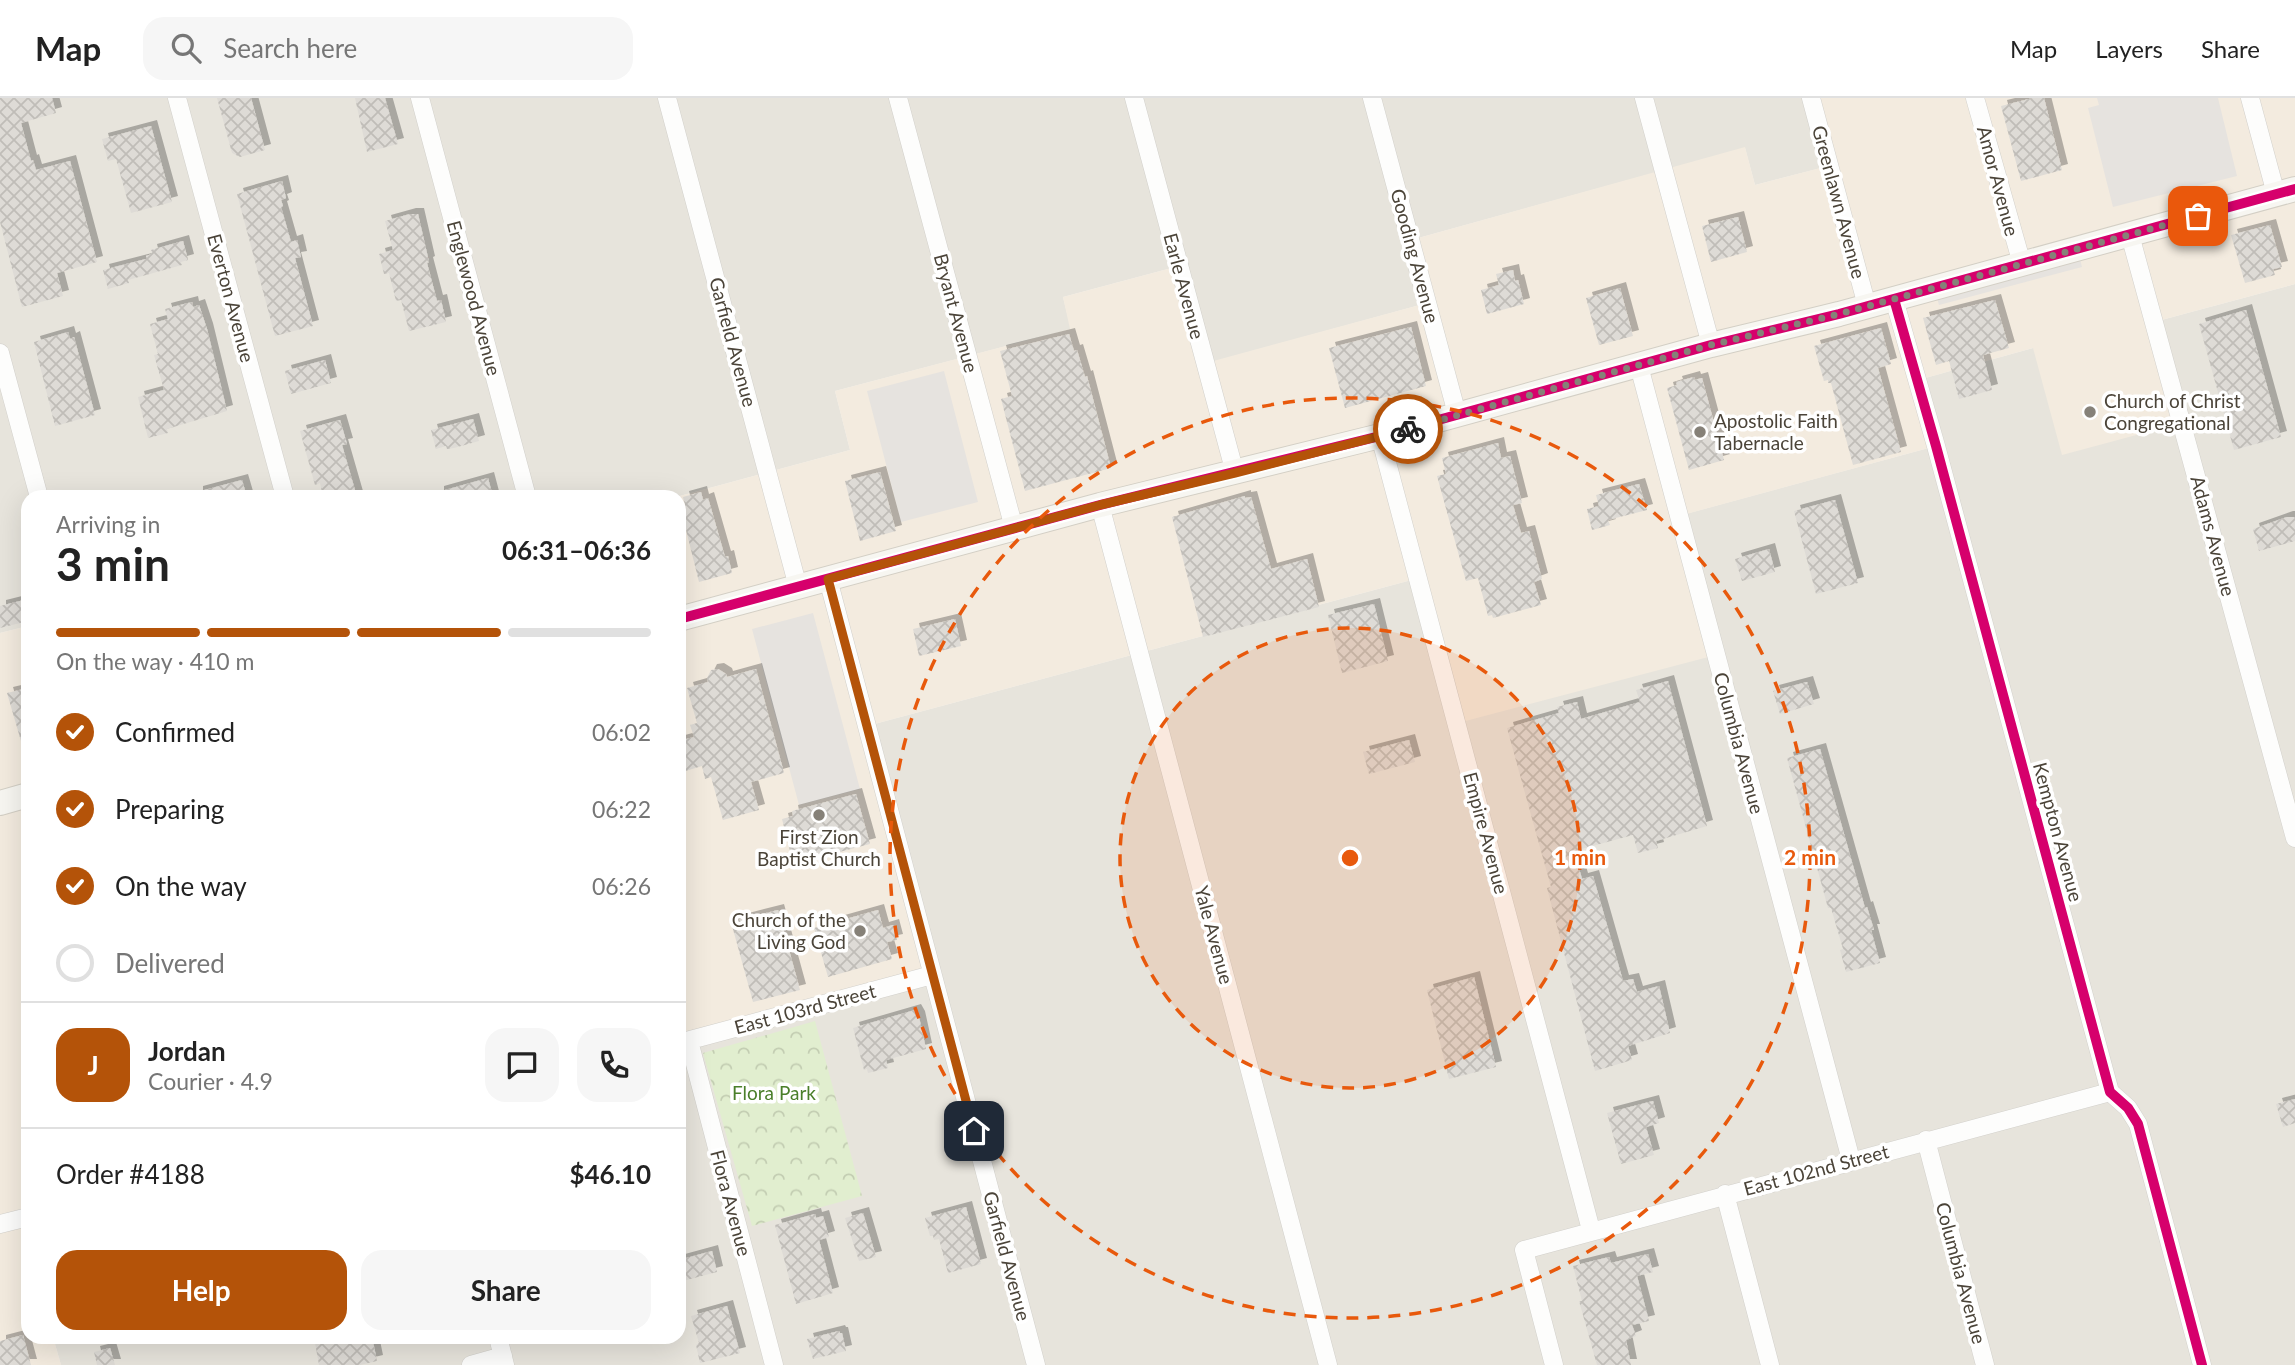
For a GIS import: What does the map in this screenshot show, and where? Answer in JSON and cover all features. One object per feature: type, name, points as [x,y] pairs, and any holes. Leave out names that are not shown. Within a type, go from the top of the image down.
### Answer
[{"type":"main road","points":[[686,618],[1100,505],[1380,436],[1711,345],[1895,299],[2285,191]]},
{"type":"main road","points":[[0,803],[21,797]]},
{"type":"street","name":"Everton Avenue","points":[[177,98],[283,490]]},
{"type":"street","name":"Englewood Avenue","points":[[420,98],[525,490]]},
{"type":"street","name":"Garfield Avenue","points":[[667,98],[798,587]]},
{"type":"street","name":"Bryant Avenue","points":[[898,98],[1014,528]]},
{"type":"street","name":"Earle Avenue","points":[[1134,98],[1235,473]]},
{"type":"street","name":"Gooding Avenue","points":[[1373,98],[1457,414]]},
{"type":"street","points":[[1644,98],[1711,345]]},
{"type":"street","name":"Greenlawn Avenue","points":[[1811,98],[1867,306]]},
{"type":"street","name":"Amor Avenue","points":[[1975,98],[2022,264]]},
{"type":"street","points":[[2250,98],[2285,191]]},
{"type":"street","name":"Adams Avenue","points":[[2130,235],[2295,838]]},
{"type":"street","name":"Kempton Avenue","points":[[1895,299],[2110,1092],[2128,1108],[2138,1124],[2202,1365]]},
{"type":"street","points":[[0,353],[36,490]]},
{"type":"street","name":"Columbia Avenue","points":[[1639,366],[1851,1160]]},
{"type":"street","name":"Empire Avenue","points":[[1380,436],[1591,1230]]},
{"type":"street","name":"Yale Avenue","points":[[1100,505],[1328,1365]]},
{"type":"street","name":"Garfield Avenue","points":[[828,579],[1036,1365]]},
{"type":"street","name":"East 103rd Street","points":[[686,1041],[932,975]]},
{"type":"street","name":"Flora Avenue","points":[[686,1049],[774,1365]]},
{"type":"street","name":"East 102nd Street","points":[[1554,1365],[1524,1250],[2110,1092]]},
{"type":"street","name":"Columbia Avenue","points":[[1926,1140],[1985,1365]]},
{"type":"street","points":[[1725,1194],[1770,1365]]},
{"type":"street","points":[[0,1224],[21,1219]]},
{"type":"street","points":[[471,1365],[504,1361],[500,1344]]},
{"type":"shaded area","points":[[0,98],[1811,98],[1829,166],[1755,185],[1745,148],[1411,240],[1427,303],[1205,364],[1179,266],[1063,297],[1071,329],[835,391],[850,450],[686,494],[686,490],[21,490],[21,628],[0,633]]},
{"type":"shaded area","points":[[1811,98],[2295,98],[2295,284],[2154,322],[2181,423],[2062,455],[2033,348],[1918,380],[1936,446],[1679,516],[1716,655],[1458,723],[1419,578],[867,726],[932,975],[689,1041],[686,1030],[686,494],[850,450],[835,391],[1070,329],[1063,297],[1179,266],[1206,363],[1427,303],[1411,240],[1745,147],[1755,185],[1828,166]]},
{"type":"shaded area","points":[[2097,98],[2218,98],[2237,176],[2113,207],[2088,108],[2099,105]]},
{"type":"shaded area","points":[[2080,259],[2082,267],[1939,305],[1937,298]]},
{"type":"shaded area","points":[[2295,284],[2295,1365],[61,1365],[55,1344],[686,1344],[686,1030],[689,1040],[867,726],[1419,578],[1678,516],[1936,446],[1918,380],[2033,348],[2154,322]]},
{"type":"shaded area","points":[[944,371],[978,502],[901,522],[867,391]]},
{"type":"shaded area","points":[[813,613],[860,789],[799,805],[752,629]]},
{"type":"shaded area","points":[[21,628],[21,1344],[55,1344],[61,1365],[0,1365],[0,633]]},
{"type":"green space","name":"Flora Park","points":[[815,1021],[862,1196],[752,1226],[703,1053]]},
{"type":"building","points":[[0,98],[52,98],[56,113],[21,123],[31,161],[33,160],[36,170],[70,161],[97,262],[57,273],[63,296],[22,307],[0,222]]},
{"type":"building","points":[[217,98],[251,98],[265,150],[240,157],[232,153]]},
{"type":"building","points":[[355,98],[385,98],[398,144],[367,152]]},
{"type":"building","points":[[2044,98],[2062,170],[2021,181],[2001,106]]},
{"type":"building","points":[[151,126],[172,202],[131,213],[116,159],[108,161],[102,139]]},
{"type":"building","points":[[282,181],[286,198],[281,200],[281,207],[291,242],[297,240],[301,257],[295,258],[313,326],[275,336],[237,194]]},
{"type":"building","points":[[418,214],[429,262],[427,263],[437,301],[441,300],[446,322],[409,331],[401,300],[396,301],[389,273],[384,274],[379,254],[393,250],[385,221]]},
{"type":"building","points":[[1738,217],[1747,252],[1711,262],[1702,226]]},
{"type":"building","points":[[2270,225],[2282,267],[2273,269],[2275,275],[2245,283],[2231,235]]},
{"type":"building","points":[[183,241],[188,260],[181,262],[182,265],[128,280],[129,283],[108,289],[103,270],[146,259],[146,256],[152,254],[151,250]]},
{"type":"building","points":[[1513,270],[1524,304],[1487,314],[1481,290],[1499,285],[1496,274]]},
{"type":"building","points":[[1620,288],[1633,336],[1599,345],[1586,298]]},
{"type":"building","points":[[1995,300],[2009,348],[1983,355],[1992,390],[1959,399],[1949,361],[1936,365],[1923,318]]},
{"type":"building","points":[[192,302],[193,307],[199,305],[207,329],[227,411],[167,429],[168,433],[148,438],[138,397],[164,390],[154,355],[158,354],[150,324],[168,319],[165,309]]},
{"type":"building","points":[[2246,310],[2281,437],[2234,450],[2199,324]]},
{"type":"building","points":[[1411,327],[1426,386],[1345,408],[1329,348]]},
{"type":"building","points":[[1881,328],[1891,364],[1878,368],[1901,452],[1853,465],[1831,383],[1824,381],[1814,346]]},
{"type":"building","points":[[68,332],[70,339],[74,337],[95,415],[55,426],[34,342]]},
{"type":"building","points":[[1069,334],[1085,377],[1087,376],[1111,468],[1025,491],[1001,399],[1012,396],[1000,351]]},
{"type":"building","points":[[325,360],[331,383],[291,394],[285,371]]},
{"type":"building","points":[[1694,377],[1695,380],[1702,378],[1724,460],[1689,470],[1667,388],[1677,385],[1676,382]]},
{"type":"building","points":[[473,419],[479,441],[454,448],[447,449],[446,446],[436,449],[431,430]]},
{"type":"building","points":[[340,420],[347,444],[342,445],[355,490],[322,490],[320,483],[315,485],[300,431]]},
{"type":"building","points":[[1498,443],[1501,458],[1510,456],[1522,503],[1513,505],[1521,533],[1529,531],[1542,579],[1534,582],[1541,605],[1493,618],[1492,615],[1488,616],[1478,578],[1466,581],[1437,476],[1446,474],[1442,458]]},
{"type":"building","points":[[880,472],[896,531],[860,541],[845,481]]},
{"type":"building","points":[[488,478],[491,490],[445,490]]},
{"type":"building","points":[[242,480],[245,490],[204,490]]},
{"type":"building","points":[[1639,484],[1647,510],[1608,520],[1610,525],[1592,530],[1587,509],[1599,506],[1596,495]]},
{"type":"building","points":[[701,492],[703,500],[708,498],[732,573],[699,582],[686,530],[686,496]]},
{"type":"building","points":[[1245,496],[1251,497],[1271,569],[1307,559],[1319,607],[1203,637],[1172,517]]},
{"type":"building","points":[[1835,500],[1858,583],[1816,594],[1794,511]]},
{"type":"building","points":[[2287,517],[2295,517],[2295,541],[2259,551],[2253,529]]},
{"type":"building","points":[[1769,549],[1775,572],[1742,581],[1735,559]]},
{"type":"building","points":[[21,601],[21,623],[0,628],[0,606]]},
{"type":"building","points":[[1374,604],[1388,661],[1342,673],[1328,615]]},
{"type":"building","points":[[955,619],[961,646],[919,656],[913,629]]},
{"type":"building","points":[[718,669],[727,677],[756,669],[784,773],[751,782],[759,810],[723,820],[711,777],[705,779],[702,766],[686,771],[686,739],[694,737],[690,725],[697,723],[687,688],[708,682],[711,670]]},
{"type":"building","points":[[1668,681],[1707,826],[1656,841],[1658,848],[1638,853],[1633,835],[1574,851],[1582,879],[1593,876],[1623,981],[1633,979],[1637,992],[1659,986],[1670,1033],[1628,1046],[1632,1060],[1595,1071],[1547,888],[1551,887],[1507,728],[1559,713],[1557,707],[1577,702],[1581,719],[1640,702],[1636,690]]},
{"type":"building","points":[[1807,682],[1814,704],[1780,714],[1773,691]]},
{"type":"building","points":[[21,690],[21,741],[7,693]]},
{"type":"building","points":[[1409,740],[1415,762],[1369,774],[1363,752]]},
{"type":"building","points":[[1820,749],[1865,908],[1867,907],[1874,930],[1871,930],[1880,963],[1846,972],[1840,950],[1843,949],[1831,908],[1828,908],[1787,758]]},
{"type":"building","points":[[856,794],[870,844],[805,861],[803,856],[792,859],[782,819],[793,816],[792,811]]},
{"type":"building","points":[[778,910],[800,990],[753,1002],[731,922]]},
{"type":"building","points":[[878,910],[883,928],[893,925],[897,940],[887,942],[892,959],[828,977],[814,928]]},
{"type":"building","points":[[1474,977],[1496,1067],[1449,1079],[1427,990]]},
{"type":"building","points":[[915,1010],[926,1049],[886,1060],[888,1068],[868,1073],[867,1069],[864,1070],[853,1028]]},
{"type":"building","points":[[2295,1099],[2295,1123],[2283,1127],[2276,1104]]},
{"type":"building","points":[[1653,1101],[1659,1123],[1646,1127],[1654,1155],[1621,1164],[1607,1113]]},
{"type":"building","points":[[966,1207],[981,1264],[948,1273],[939,1239],[934,1240],[933,1236],[930,1236],[925,1218]]},
{"type":"building","points":[[863,1213],[876,1257],[859,1261],[845,1218]]},
{"type":"building","points":[[815,1214],[816,1218],[823,1216],[829,1237],[819,1240],[833,1293],[796,1304],[775,1225]]},
{"type":"building","points":[[712,1251],[717,1272],[686,1280],[686,1258]]},
{"type":"building","points":[[1648,1254],[1653,1272],[1637,1276],[1649,1321],[1632,1325],[1636,1336],[1626,1340],[1631,1365],[1597,1365],[1579,1301],[1582,1301],[1573,1266],[1609,1257],[1611,1263]]},
{"type":"building","points":[[727,1306],[740,1353],[700,1363],[696,1345],[699,1343],[691,1316]]},
{"type":"building","points":[[839,1331],[842,1333],[846,1351],[813,1359],[807,1339]]},
{"type":"building","points":[[21,1336],[21,1344],[25,1344],[31,1365],[0,1365],[0,1341]]},
{"type":"building","points":[[315,1344],[373,1344],[377,1361],[360,1365],[319,1365]]},
{"type":"building","points":[[110,1348],[115,1365],[97,1365],[94,1352]]},
{"type":"cycle path","points":[[686,617],[1100,505],[1380,436],[1711,345],[1839,314],[2295,189]]},
{"type":"cycle path","points":[[1894,299],[2110,1092],[2128,1108],[2138,1124],[2202,1365]]},
{"type":"way so far","points":[[1408,429],[1711,345],[1839,314],[2198,216]]},
{"type":"place","name":"Church of Christ Congregational","points":[[2090,412]]},
{"type":"place","name":"Apostolic Faith Tabernacle","points":[[1700,432]]},
{"type":"place","name":"First Zion Baptist Church","points":[[819,815]]},
{"type":"place","name":"Church of the Living God","points":[[860,931]]},
{"type":"route","points":[[974,1131],[828,579],[1100,505],[1408,429]]}]
